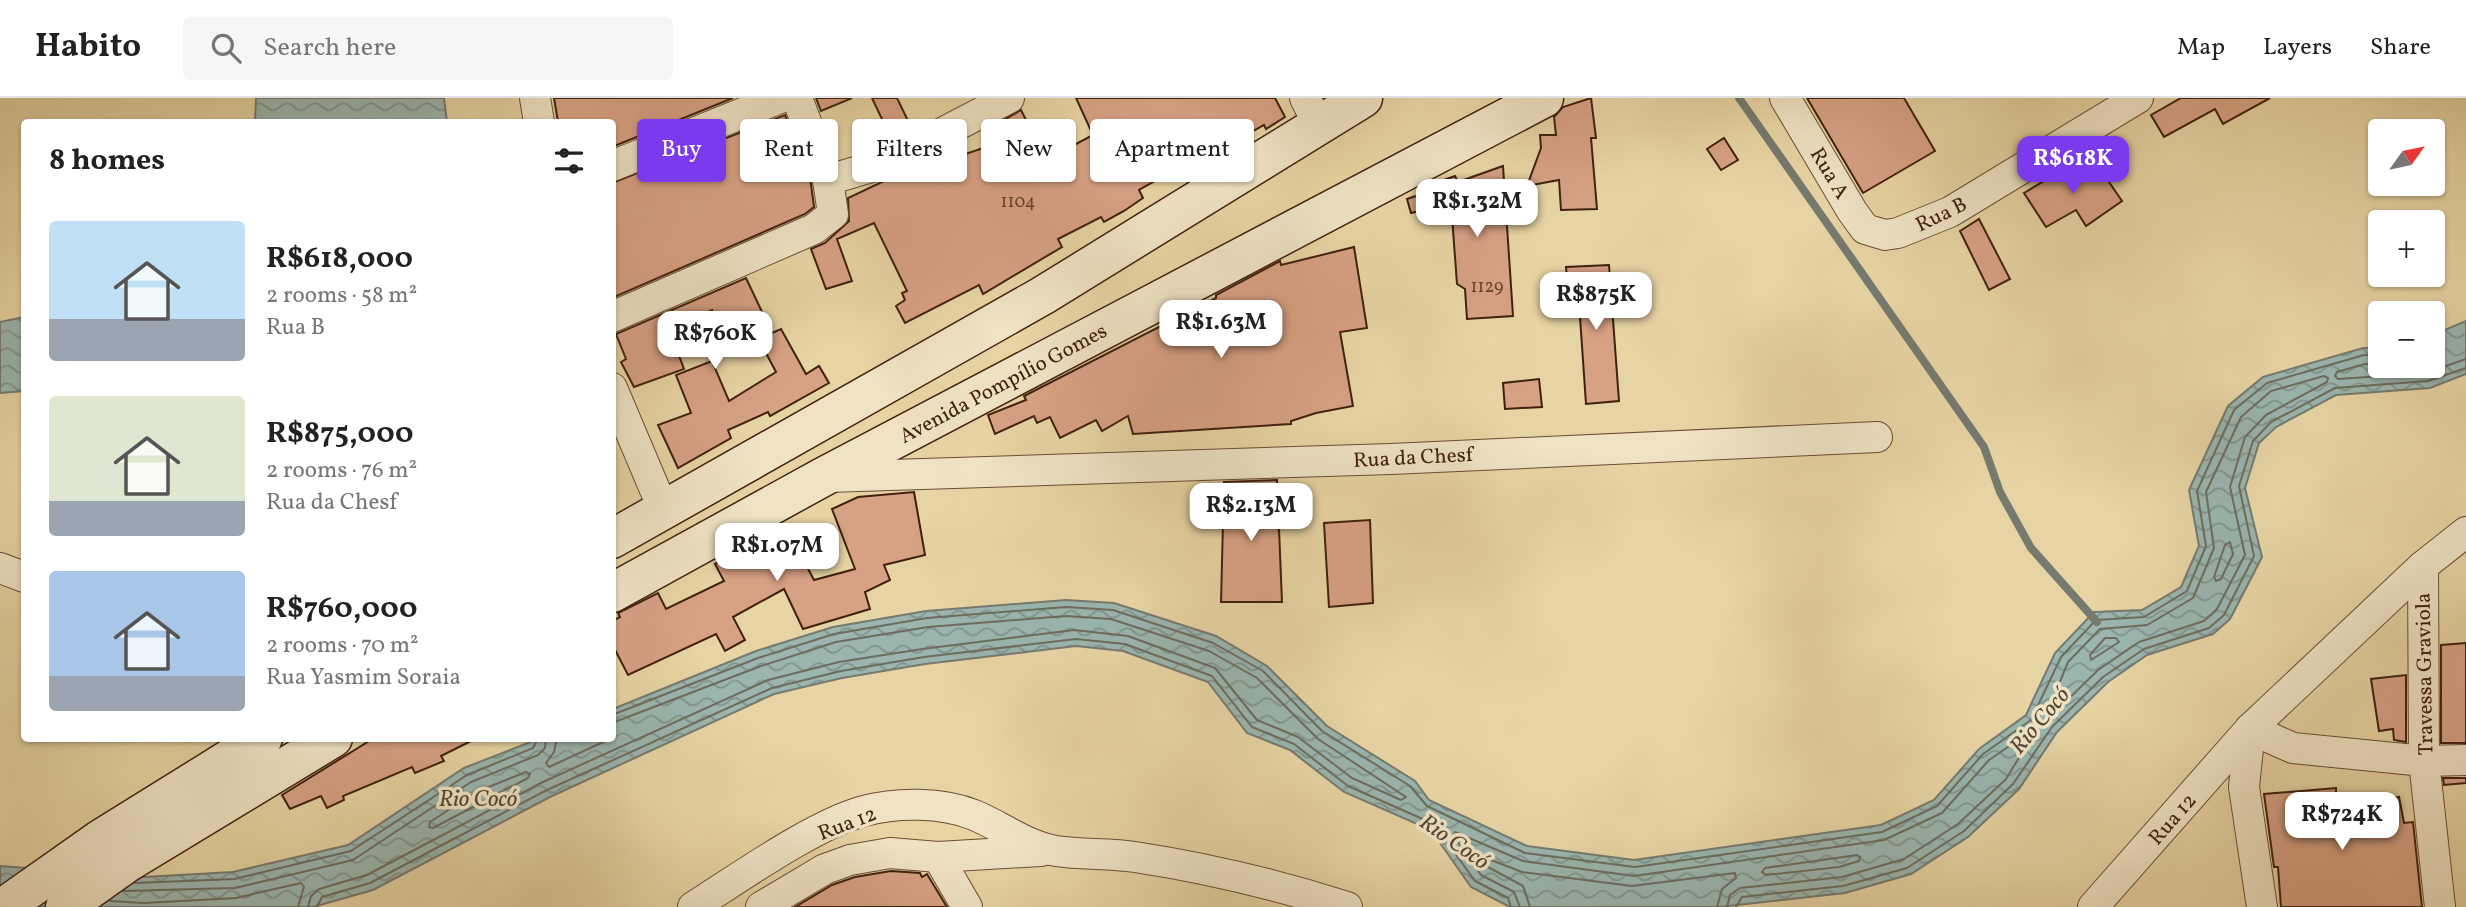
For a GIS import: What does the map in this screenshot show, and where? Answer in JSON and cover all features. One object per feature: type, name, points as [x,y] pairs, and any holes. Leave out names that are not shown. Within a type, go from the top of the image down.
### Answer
[{"type":"main road","points":[[616,537],[1042,296],[1312,112],[1363,98]]},
{"type":"main road","name":"Avenida Pompílio Gomes","points":[[616,591],[823,477],[1544,98]]},
{"type":"main road","points":[[65,907],[113,851],[253,742]]},
{"type":"main road","points":[[4,907],[325,742]]},
{"type":"street","points":[[535,98],[538,119]]},
{"type":"street","points":[[616,164],[780,98]]},
{"type":"street","points":[[797,98],[805,119]]},
{"type":"street","points":[[838,177],[885,163],[1009,98]]},
{"type":"street","name":"Rua A","points":[[1785,98],[1852,211],[1866,229],[1885,235]]},
{"type":"street","name":"Rua B","points":[[1885,235],[1898,233],[1950,212],[2138,98]]},
{"type":"street","points":[[616,315],[814,229],[833,214],[828,182]]},
{"type":"street","points":[[616,397],[664,511]]},
{"type":"street","name":"Rua da Chesf","points":[[823,477],[1378,459],[1877,437]]},
{"type":"street","name":"Rua 12","points":[[2093,907],[2250,729],[2423,566],[2466,533]]},
{"type":"street","name":"Travessa Graviola","points":[[2423,566],[2424,761],[2440,907]]},
{"type":"street","points":[[0,568],[21,576]]},
{"type":"street","points":[[2262,907],[2244,787],[2250,729],[2293,748],[2424,761],[2466,760]]},
{"type":"street","name":"Rua 12","points":[[693,907],[837,822],[863,811],[890,807],[942,807],[973,814],[1013,836],[1053,850]]},
{"type":"street","name":"Rua 12","points":[[761,907],[825,869],[850,860],[890,853],[938,858],[1053,850],[1134,857],[1269,884],[1347,907]]},
{"type":"street","points":[[938,858],[967,907]]},
{"type":"water","points":[[256,98],[444,98],[447,119],[255,119]]},
{"type":"water","points":[[21,318],[21,391],[0,393],[0,322]]},
{"type":"water","name":"Rio Cocó","points":[[2466,321],[2466,374],[2430,388],[2336,395],[2276,427],[2259,443],[2245,488],[2262,557],[2230,619],[2213,634],[2147,655],[2108,682],[2057,732],[2019,789],[1968,837],[1911,874],[1845,893],[1719,907],[1510,907],[1471,887],[1431,830],[1344,792],[1290,750],[1247,733],[1208,682],[1123,651],[1076,646],[925,664],[842,678],[774,694],[550,797],[373,890],[313,907],[0,907],[0,866],[144,877],[233,872],[348,845],[464,768],[530,742],[616,742],[616,708],[756,651],[833,627],[926,611],[1066,600],[1114,603],[1216,636],[1267,666],[1327,726],[1415,781],[1429,800],[1527,846],[1634,860],[1881,825],[1934,800],[1979,749],[2026,715],[2055,653],[2094,612],[2142,610],[2181,587],[2199,546],[2189,490],[2228,406],[2263,377],[2368,348],[2368,378],[2445,378],[2445,330]]},
{"type":"building","points":[[554,98],[733,98],[681,119],[637,119],[637,137],[616,145],[616,119],[558,119]]},
{"type":"building","points":[[816,98],[852,98],[821,111]]},
{"type":"building","points":[[872,98],[897,98],[907,119],[882,119]]},
{"type":"building","points":[[1076,98],[1275,98],[1285,117],[1266,129],[1264,125],[1254,131],[1254,119],[1090,119],[1090,128]]},
{"type":"building","points":[[1591,98],[1596,138],[1591,138],[1597,209],[1561,210],[1559,180],[1527,186],[1541,148],[1540,135],[1556,135],[1554,117],[1563,107]]},
{"type":"building","points":[[1807,98],[1904,98],[1935,151],[1863,193]]},
{"type":"building","points":[[2181,98],[2270,98],[2223,124],[2215,109],[2164,137],[2151,115]]},
{"type":"building","points":[[1021,110],[1026,119],[1005,119]]},
{"type":"building","points":[[740,133],[740,182],[810,182],[814,207],[805,214],[616,296],[616,181],[637,173],[637,182],[726,182],[726,138]]},
{"type":"building","points":[[1090,137],[1090,182],[1153,182],[1139,190],[1143,198],[1104,222],[1101,217],[1058,239],[1062,247],[983,294],[979,285],[905,323],[896,306],[905,300],[902,293],[907,291],[874,223],[837,239],[852,281],[826,289],[811,249],[825,243],[849,221],[848,198],[882,182],[967,182],[967,154],[981,149],[981,182],[1076,182],[1076,144]]},
{"type":"building","points":[[1724,138],[1738,160],[1721,170],[1707,149]]},
{"type":"building","points":[[2074,163],[2086,179],[2100,169],[2122,201],[2086,226],[2076,210],[2046,227],[2024,193]]},
{"type":"building","points":[[1503,166],[1513,316],[1467,319],[1465,289],[1457,284],[1451,203],[1411,213],[1407,199],[1431,191],[1430,185],[1455,176],[1458,182]]},
{"type":"building","points":[[1979,219],[2010,279],[1989,290],[1960,231]]},
{"type":"building","points":[[1354,247],[1367,328],[1340,332],[1353,406],[1316,413],[1291,421],[1291,424],[1133,434],[1128,416],[1102,431],[1096,420],[1060,438],[1050,417],[1037,423],[1034,416],[995,434],[988,415],[1026,400],[1024,396],[1216,298],[1216,295],[1280,261],[1281,265]]},
{"type":"building","points":[[1609,265],[1619,401],[1586,404],[1578,288],[1568,288],[1566,267]]},
{"type":"building","points":[[746,278],[772,333],[781,329],[806,374],[819,366],[829,383],[770,416],[768,412],[728,430],[731,438],[678,468],[658,425],[691,413],[676,375],[712,361],[729,401],[776,372],[759,340],[753,343],[743,323],[723,334],[712,310],[669,329],[684,369],[634,387],[621,362],[626,359],[616,334]]},
{"type":"building","points":[[1539,379],[1542,407],[1505,409],[1503,383]]},
{"type":"building","points":[[1277,480],[1282,602],[1221,602],[1224,482]]},
{"type":"building","points":[[914,492],[925,555],[884,565],[890,580],[865,592],[870,609],[803,629],[784,589],[733,617],[745,640],[725,651],[716,634],[628,675],[616,652],[616,619],[620,617],[618,613],[658,593],[666,609],[724,581],[715,564],[785,525],[814,580],[855,569],[832,509],[858,497]]},
{"type":"building","points":[[1370,520],[1373,603],[1329,607],[1324,523]]},
{"type":"building","points":[[2466,643],[2466,743],[2441,743],[2441,645]]},
{"type":"building","points":[[2406,675],[2406,742],[2394,740],[2393,729],[2379,731],[2371,679]]},
{"type":"building","points":[[368,742],[469,742],[441,756],[444,761],[415,773],[412,767],[343,796],[344,800],[327,808],[321,796],[290,809],[282,795]]},
{"type":"building","points":[[2443,778],[2466,778],[2466,783],[2444,785]]},
{"type":"building","points":[[2336,788],[2336,804],[2342,806],[2399,797],[2404,823],[2413,822],[2422,907],[2281,907],[2278,867],[2274,867],[2264,794]]},
{"type":"building","points":[[891,871],[920,873],[922,877],[927,874],[947,907],[795,907],[832,885],[855,877]]},
{"type":"waterway","points":[[1739,98],[1984,447],[2000,492],[2031,548],[2097,622]]}]
